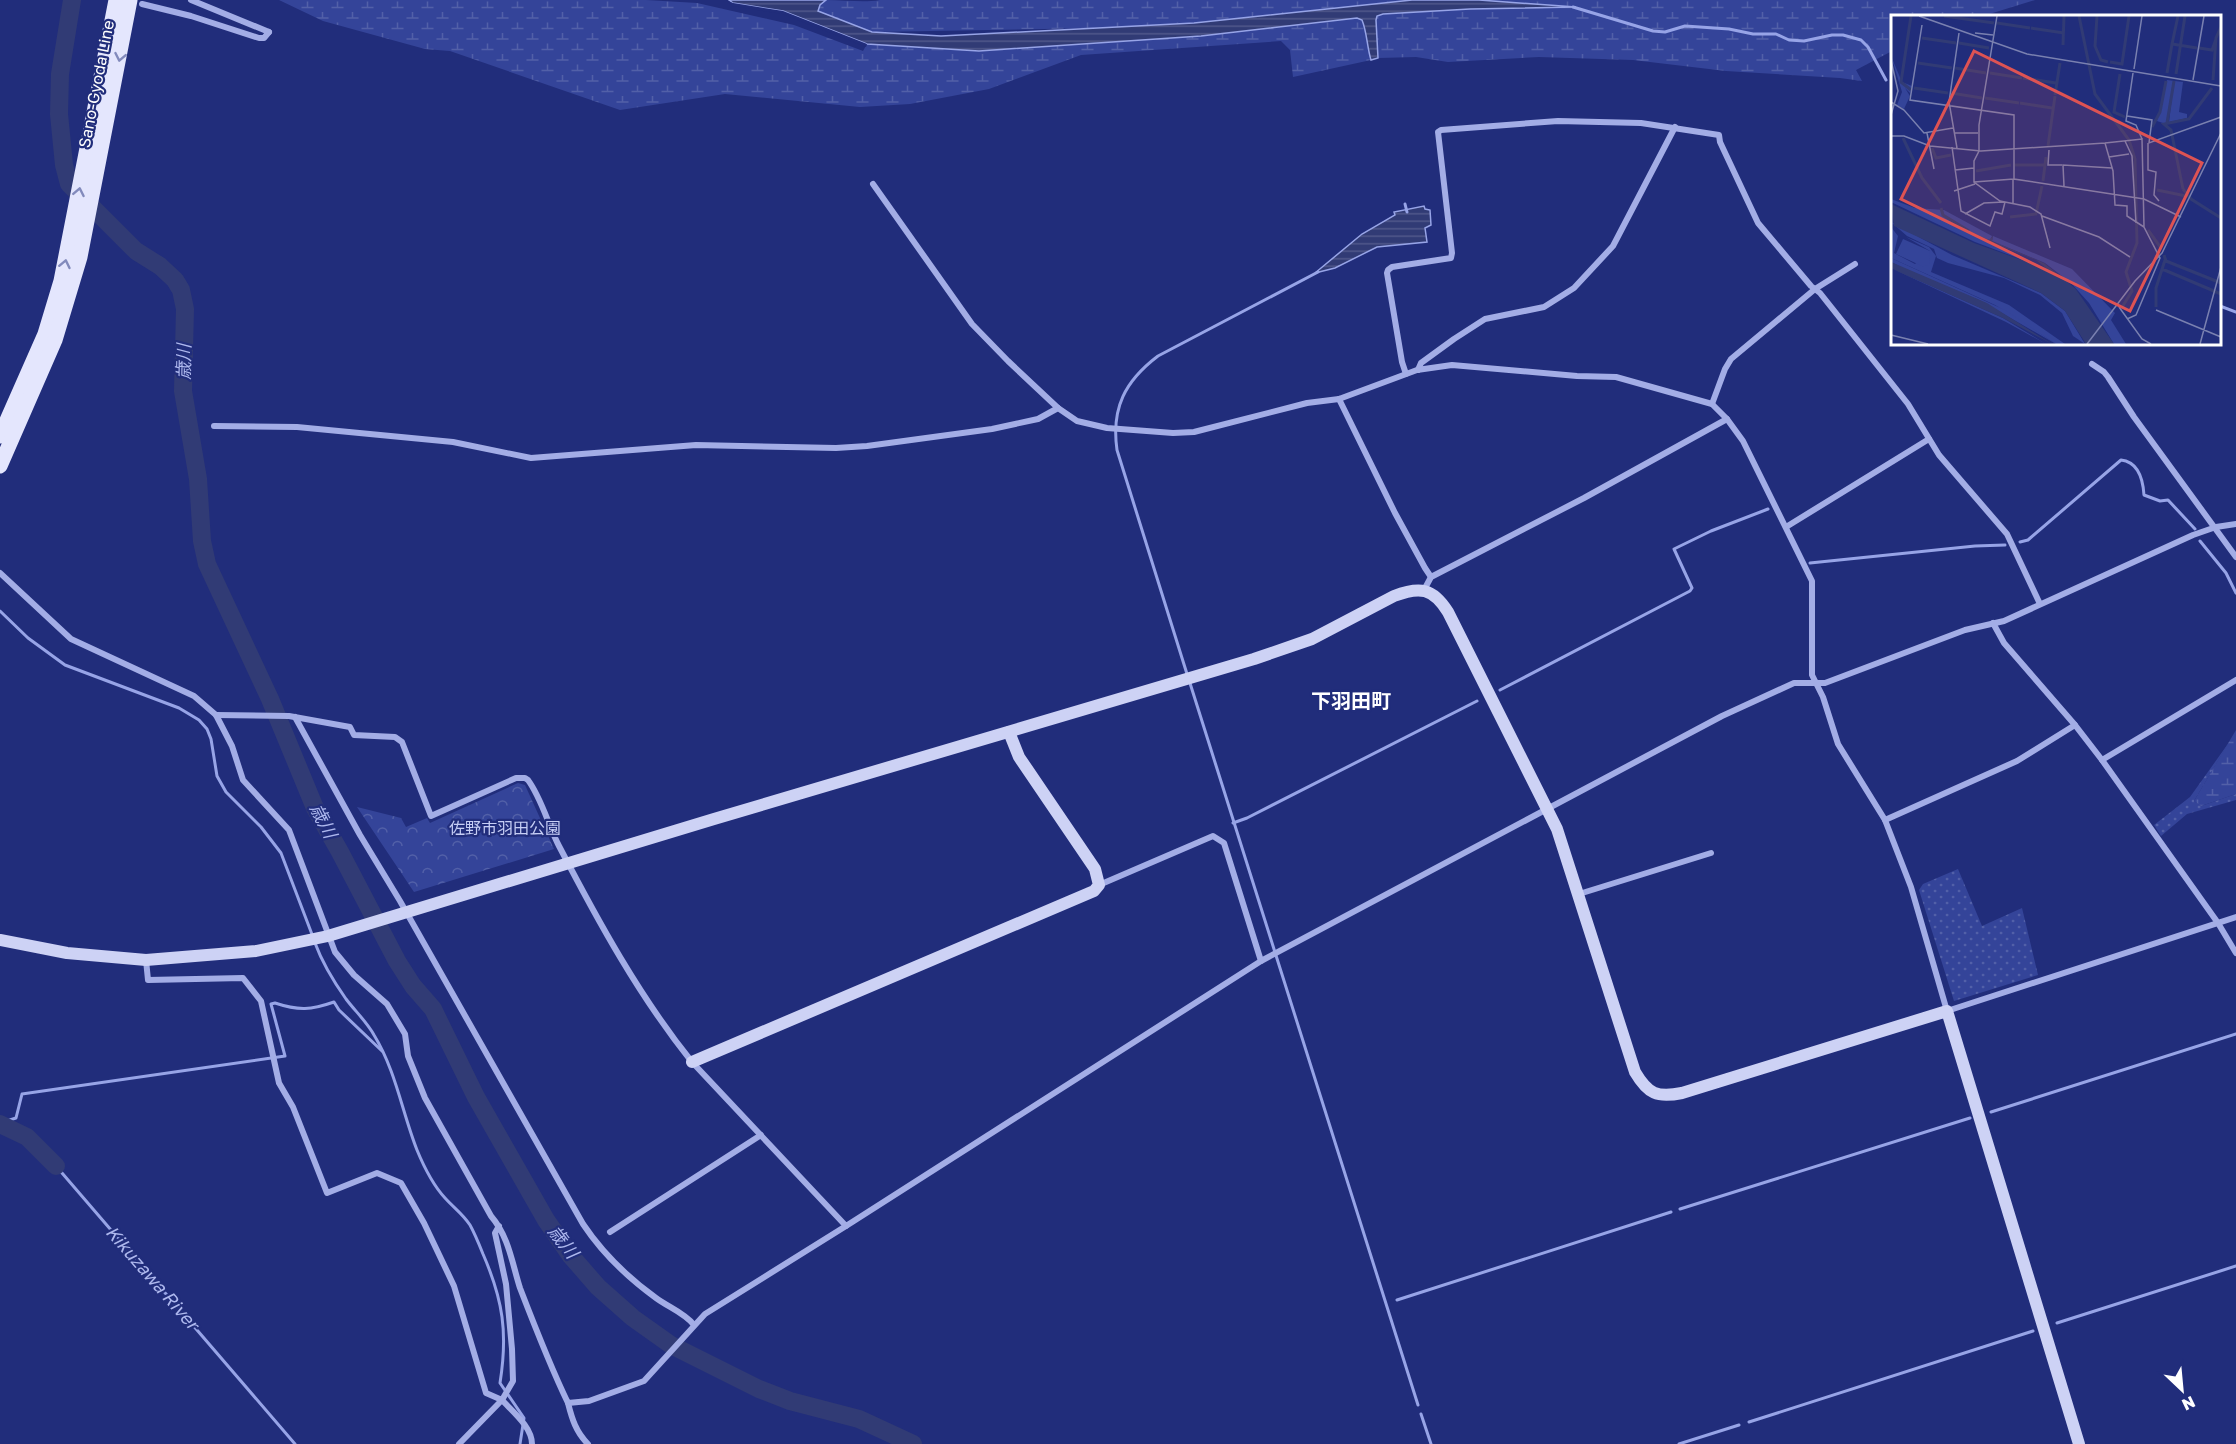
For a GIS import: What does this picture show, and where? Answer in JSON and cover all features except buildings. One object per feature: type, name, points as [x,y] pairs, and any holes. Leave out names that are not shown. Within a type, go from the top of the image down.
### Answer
[{"type":"main road","name":"Sano-Gyoda Line","points":[[0,436],[45,334],[61,281],[117,0]]},
{"type":"main road","name":"Sano-Gyoda Line","points":[[0,466],[55,340],[85,236],[136,2]]},
{"type":"street","points":[[136,2],[191,16],[252,37],[264,38],[269,33],[191,0]]},
{"type":"street","points":[[1406,374],[1387,273],[1392,267],[1451,258],[1438,132],[1558,122],[1641,123],[1719,135],[1720,142],[1758,223],[1908,404],[1939,455],[2007,534],[2040,604]]},
{"type":"street","points":[[1418,370],[1421,363],[1485,319],[1544,307],[1574,288],[1613,246],[1675,127]]},
{"type":"street","points":[[873,184],[972,324],[1058,408],[1077,421],[1107,428],[1173,433],[1194,432],[1307,403],[1339,399],[1418,370],[1452,364],[1577,376],[1607,376],[1712,404],[1727,419],[1743,441],[1812,581],[1811,668],[1815,684],[1822,697],[1838,744],[1885,820],[1911,886],[2079,1444]]},
{"type":"street","points":[[1712,404],[1731,359],[1815,289],[1855,264]]},
{"type":"street","points":[[2092,364],[2108,377],[2140,426],[2236,557]]},
{"type":"street","points":[[1339,399],[1395,513],[1431,577]]},
{"type":"street","points":[[214,426],[297,428],[432,440],[531,458],[699,445],[836,448],[867,446],[992,429],[1038,418],[1058,408]]},
{"type":"street","points":[[1424,590],[1431,577],[1584,498],[1727,419]]},
{"type":"street","points":[[1786,528],[1929,439]]},
{"type":"street","points":[[568,1403],[589,1401],[644,1381],[705,1314],[1261,961],[1547,808],[1722,716],[1794,683],[1815,684],[1833,681],[1934,641],[2004,621],[2216,527],[2236,524]]},
{"type":"street","points":[[0,573],[70,639],[194,696],[216,716],[232,746],[243,780],[289,830],[334,952],[354,975],[387,1005],[405,1034],[408,1056],[425,1098],[507,1242],[533,1322],[568,1403],[572,1419],[578,1432],[588,1444]]},
{"type":"street","points":[[0,940],[68,953],[146,960],[256,951],[330,936],[403,912],[1195,677],[1299,644],[1394,596],[1424,590],[1433,594],[1448,612],[1547,808],[1561,840],[1579,894],[1635,1072],[1651,1093],[1666,1096],[1682,1093],[1947,1011],[2236,917]]},
{"type":"street","points":[[1993,623],[2004,643],[2102,760],[2218,923],[2236,953]]},
{"type":"street","points":[[2102,760],[2236,680]]},
{"type":"street","points":[[216,716],[292,716],[350,727],[354,735],[395,737],[402,742],[431,816],[516,778],[525,778],[530,783],[569,863],[624,965],[670,1035],[692,1062],[846,1226]]},
{"type":"street","points":[[292,716],[570,1203],[594,1241],[628,1277],[658,1300],[689,1318],[694,1325]]},
{"type":"street","points":[[1885,820],[2017,760],[2075,725]]},
{"type":"street","points":[[1010,732],[1019,757],[1095,868],[1099,885]]},
{"type":"street","points":[[692,1062],[1086,895],[1099,885],[1213,836],[1224,843],[1261,961]]},
{"type":"street","points":[[1579,894],[1711,853]]},
{"type":"street","points":[[146,960],[148,980],[243,978],[261,1001],[279,1083],[293,1107],[327,1193],[377,1173],[401,1183],[424,1223],[454,1286],[486,1393],[503,1398],[532,1436],[532,1444]]},
{"type":"street","points":[[610,1232],[761,1135]]},
{"type":"street","points":[[459,1444],[503,1398],[513,1381],[506,1284],[495,1233],[499,1226]]},
{"type":"green space","points":[[279,0],[646,0],[697,3],[794,25],[863,51],[867,44],[979,51],[1201,36],[1357,18],[1362,20],[1364,25],[1371,60],[1293,77],[1290,50],[1281,41],[1081,55],[989,89],[910,104],[860,107],[725,94],[620,110],[450,51],[425,49],[323,21]]},
{"type":"green space","points":[[826,0],[1412,0],[1194,23],[1098,28],[872,32],[818,11],[820,5]]},
{"type":"green space","points":[[1479,0],[2035,0],[1986,15],[1891,15],[1891,52],[1856,70],[1862,81],[1726,71],[1633,60],[1539,57],[1448,62],[1416,57],[1378,58],[1376,20],[1377,16],[1383,14],[1565,7]]},
{"type":"green space","points":[[2236,730],[2236,794],[2201,806],[2194,801]]},
{"type":"green space","points":[[2230,741],[2194,801],[2201,806],[2236,794],[2236,800],[2187,814],[2161,836],[2154,825],[2190,797]]},
{"type":"green space","name":"佐野市羽田公園","points":[[518,783],[525,785],[554,849],[414,892],[357,807],[401,818],[406,827],[427,818],[430,823]]},
{"type":"green space","points":[[1958,869],[1982,926],[2022,908],[2038,975],[1954,1001],[1919,890],[1923,884]]},
{"type":"shaded area","points":[[729,0],[826,0],[820,5],[818,11],[872,32],[941,36],[1194,23],[1412,0],[1479,0],[1576,7],[1470,9],[1383,14],[1377,16],[1376,20],[1378,58],[1371,60],[1364,25],[1362,20],[1357,18],[1201,36],[979,51],[867,44],[783,11],[733,3]]},
{"type":"shaded area","points":[[1424,206],[1425,209],[1430,210],[1431,225],[1425,228],[1427,242],[1377,247],[1335,268],[1315,273],[1362,234],[1395,215],[1394,212]]},
{"type":"pier","points":[[726,0],[783,11],[867,44],[866,47],[782,14],[732,6]]},
{"type":"waterway","name":"歳川","points":[[72,0],[60,74],[59,114],[64,165],[69,184],[136,251],[160,266],[175,280],[181,290],[185,309],[183,391],[198,479],[202,541],[207,564],[270,699],[315,808],[397,961],[413,986],[433,1009],[476,1097],[546,1220],[571,1256],[598,1287],[633,1318],[671,1345],[759,1389],[790,1401],[859,1419],[913,1444]]},
{"type":"waterway","points":[[1573,7],[1653,31],[1665,32],[1685,26],[1729,29],[1753,34],[1776,34],[1789,40],[1804,41],[1843,35],[1861,40],[1868,47],[1886,80]]},
{"type":"waterway","points":[[1405,204],[1407,212]]},
{"type":"waterway","points":[[1187,674],[1117,450],[1116,421],[1119,408],[1137,375],[1158,356],[1318,272]]},
{"type":"waterway","points":[[2221,306],[2236,312]]},
{"type":"waterway","points":[[2020,542],[2028,540],[2121,460],[2127,461],[2136,468],[2143,483],[2144,495],[2160,501],[2168,500],[2195,529]]},
{"type":"waterway","points":[[1500,690],[1690,591],[1692,588],[1674,549],[1711,531],[1768,509]]},
{"type":"waterway","points":[[2200,541],[2226,573],[2236,593]]},
{"type":"waterway","points":[[1810,563],[2005,545]]},
{"type":"waterway","points":[[0,611],[28,638],[65,665],[179,708],[199,720],[207,729],[211,739],[217,776],[226,792],[261,827],[281,853],[313,937]]},
{"type":"waterway","points":[[1189,680],[1418,1405]]},
{"type":"waterway","points":[[1233,823],[1477,701]]},
{"type":"waterway","points":[[315,943],[337,986],[368,1026],[382,1049],[417,1150],[429,1176],[472,1228],[490,1271],[502,1317],[504,1348],[500,1383],[524,1418],[520,1444]]},
{"type":"waterway","points":[[0,1123],[16,1118],[22,1094],[285,1056],[271,1004],[275,1003],[305,1008],[334,1002],[339,1010],[382,1051]]},
{"type":"waterway","points":[[1991,1112],[2236,1034]]},
{"type":"waterway","points":[[1680,1209],[1970,1118]]},
{"type":"waterway","name":"Kikuzawa River","points":[[0,1124],[27,1137],[56,1166]]},
{"type":"waterway","name":"Kikuzawa River","points":[[56,1166],[295,1444]]},
{"type":"waterway","points":[[1397,1300],[1671,1212]]},
{"type":"waterway","points":[[2057,1323],[2236,1266]]},
{"type":"waterway","points":[[1749,1422],[2033,1331]]},
{"type":"waterway","points":[[1421,1414],[1431,1444]]},
{"type":"waterway","points":[[1679,1444],[1739,1425]]},
{"type":"district","name":"下羽田町","points":[[1351,701]]}]
